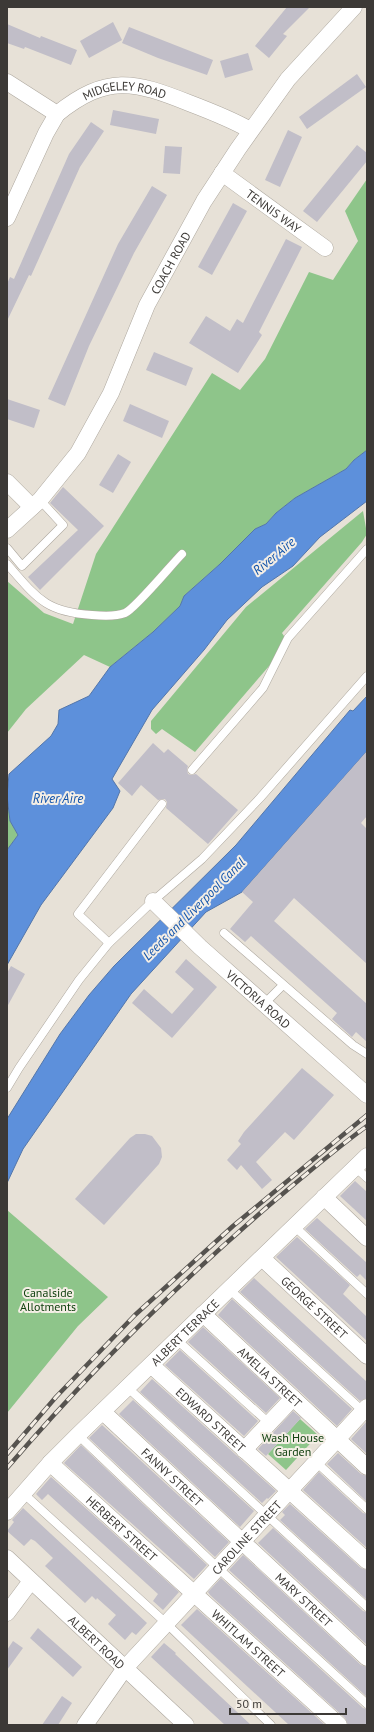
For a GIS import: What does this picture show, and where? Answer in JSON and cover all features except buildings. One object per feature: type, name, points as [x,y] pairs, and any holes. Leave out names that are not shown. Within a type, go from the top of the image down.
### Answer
[{"type":"street","name":"COACH ROAD","points":[[7,530],[36,504],[78,453],[111,393],[147,306],[204,200],[250,130],[288,79],[354,7]]},
{"type":"street","points":[[7,82],[57,114],[46,133],[7,218]]},
{"type":"street","name":"MIDGELEY ROAD","points":[[57,114],[75,100],[91,92],[110,86],[137,86],[155,89],[235,121],[250,130]]},
{"type":"street","name":"TENNIS WAY","points":[[222,173],[325,248]]},
{"type":"street","points":[[7,482],[36,504]]},
{"type":"street","name":"VICTORIA ROAD","points":[[155,903],[200,947],[364,1092]]},
{"type":"street","name":"ALBERT TERRACE","points":[[7,1512],[50,1463],[78,1435],[367,1156]]},
{"type":"street","points":[[324,1197],[367,1238]]},
{"type":"street","name":"GEORGE STREET","points":[[262,1258],[367,1356]]},
{"type":"street","name":"AMELIA STREET","points":[[203,1314],[367,1466]]},
{"type":"street","name":"EDWARD STREET","points":[[151,1365],[367,1560]]},
{"type":"street","points":[[244,1450],[293,1398]]},
{"type":"street","name":"CAROLINE STREET","points":[[85,1725],[125,1668],[337,1439],[366,1411]]},
{"type":"street","name":"FANNY STREET","points":[[103,1412],[242,1542]]},
{"type":"street","name":"HERBERT STREET","points":[[50,1463],[195,1593]]},
{"type":"street","name":"MARY STREET","points":[[242,1542],[367,1658]]},
{"type":"street","name":"ALBERT ROAD","points":[[7,1558],[186,1725]]},
{"type":"street","points":[[7,1613],[30,1581]]},
{"type":"street","name":"WHITLAM STREET","points":[[195,1593],[339,1725]]},
{"type":"lane","points":[[7,548],[22,566],[62,525],[36,504]]},
{"type":"lane","points":[[192,770],[263,688],[288,638],[367,549]]},
{"type":"lane","points":[[7,564],[35,595],[50,607],[71,614],[105,617],[126,613],[182,554]]},
{"type":"lane","points":[[7,1088],[79,980],[109,943],[202,859],[260,798],[367,676]]},
{"type":"lane","points":[[109,943],[78,914],[162,804]]},
{"type":"lane","points":[[224,933],[353,1045],[367,1054]]},
{"type":"lane","points":[[264,1004],[283,985]]},
{"type":"lane","points":[[355,1167],[367,1178]]},
{"type":"lane","points":[[294,1226],[367,1294]]},
{"type":"lane","points":[[229,1289],[366,1411]]},
{"type":"lane","points":[[177,1340],[268,1423]]},
{"type":"lane","points":[[128,1388],[367,1607]]},
{"type":"lane","points":[[78,1435],[218,1568],[367,1704]]},
{"type":"lane","points":[[316,1462],[367,1509]]},
{"type":"lane","points":[[24,1494],[166,1623],[271,1725]]},
{"type":"green space","points":[[367,179],[367,450],[354,460],[346,469],[295,498],[276,513],[266,524],[255,529],[220,564],[184,596],[180,606],[153,632],[110,667],[84,655],[26,709],[7,733],[7,581],[44,613],[73,624],[96,554],[212,373],[240,390],[265,359],[309,272],[333,280],[358,241],[345,211]]},
{"type":"green space","points":[[363,511],[367,534],[362,542],[282,633],[286,639],[276,658],[195,752],[162,729],[156,734],[151,729],[151,721],[246,607]]},
{"type":"green space","points":[[7,796],[10,821],[18,835],[7,850]]},
{"type":"green space","name":"Canalside Allotments","points":[[7,1210],[108,1297],[78,1326],[7,1413]]},
{"type":"green space","name":"Wash House Garden","points":[[300,1419],[318,1435],[286,1470],[268,1454]]},
{"type":"water","name":"River Aire","points":[[367,450],[367,501],[320,537],[293,566],[262,587],[227,620],[204,650],[152,710],[112,779],[120,791],[113,808],[41,905],[7,965],[7,850],[18,835],[10,821],[7,796],[9,774],[51,736],[58,724],[59,710],[89,696],[110,667],[153,632],[180,606],[184,596],[220,564],[255,529],[266,524],[276,513],[295,498],[346,469],[354,460]]},
{"type":"water","name":"Leeds and Liverpool Canal","points":[[367,696],[367,751],[242,892],[206,912],[131,994],[23,1149],[7,1183],[7,1119],[60,1034],[89,995],[114,966],[236,845],[350,710],[353,711]]},
{"type":"railway","points":[[7,1454],[56,1397],[135,1315],[233,1226],[367,1115]]},
{"type":"railway","points":[[7,1468],[102,1364],[168,1297],[273,1202],[367,1126]]}]
